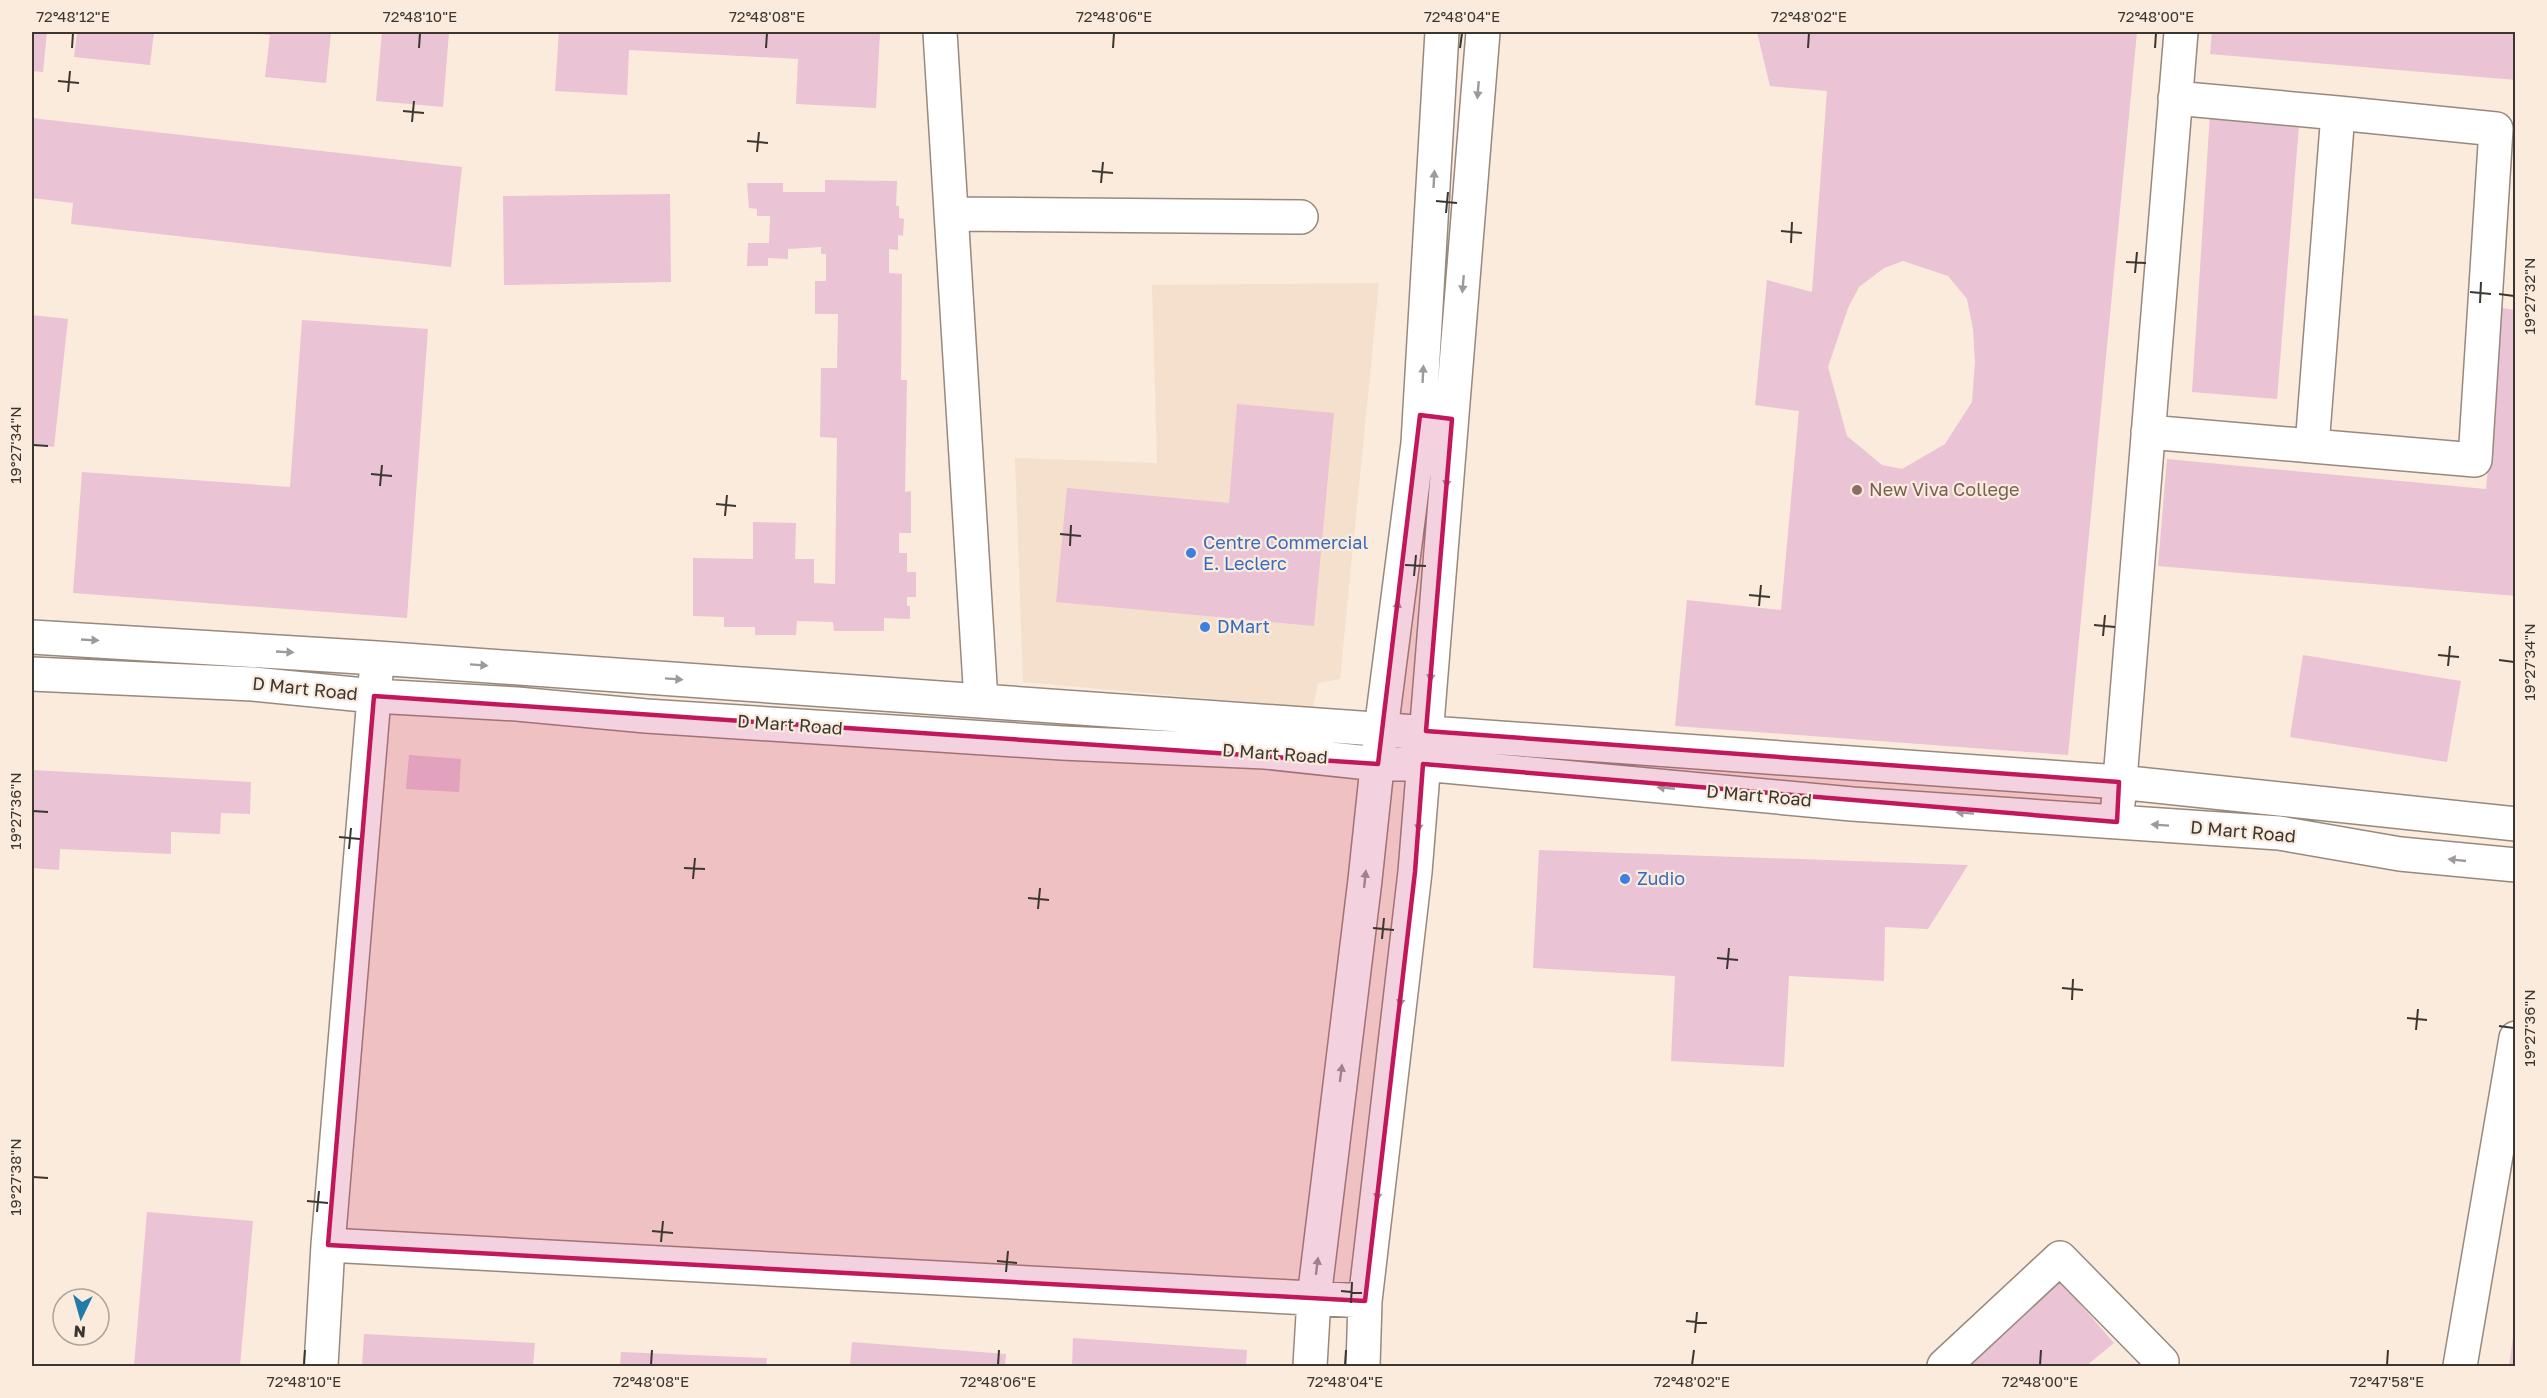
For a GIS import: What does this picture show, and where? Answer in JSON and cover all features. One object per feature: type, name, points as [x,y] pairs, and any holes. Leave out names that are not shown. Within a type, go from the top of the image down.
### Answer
[{"type":"street","points":[[940,32],[981,701]]},
{"type":"street","points":[[1363,1366],[1365,1301],[1415,872],[1426,731],[1436,417],[1442,32]]},
{"type":"street","points":[[1310,1366],[1314,1298],[1381,730],[1436,417],[1483,32]]},
{"type":"street","points":[[2117,822],[2181,32]]},
{"type":"street","points":[[2148,432],[2475,460],[2502,280],[2496,129],[2175,98]]},
{"type":"street","points":[[2312,446],[2338,113]]},
{"type":"street","points":[[951,214],[1301,217]]},
{"type":"street","name":"D Mart Road","points":[[32,637],[377,658],[2119,782],[2516,824]]},
{"type":"street","points":[[321,1366],[328,1245],[377,658]]},
{"type":"street","name":"D Mart Road","points":[[32,674],[253,684],[374,696],[1062,743],[1316,756],[1378,764],[1423,764],[1852,804],[2279,833],[2400,854],[2516,866]]},
{"type":"street","points":[[2460,1366],[2516,1038]]},
{"type":"street","points":[[328,1245],[1365,1301]]},
{"type":"street","points":[[1944,1366],[2060,1258],[2162,1365]]},
{"type":"highlighted area","points":[[1420,415],[1452,419],[1426,731],[2119,782],[2117,822],[1423,764],[1415,872],[1365,1301],[328,1245],[374,696],[1378,764]]},
{"type":"shaded area","points":[[1379,283],[1340,679],[1318,683],[1313,708],[1023,682],[1015,458],[1157,463],[1152,285]]},
{"type":"building","points":[[32,32],[47,32],[43,72],[32,71]]},
{"type":"building","points":[[77,32],[154,32],[150,65],[74,57]]},
{"type":"building","points":[[247,32],[331,32],[326,83],[265,77],[270,35]]},
{"type":"building","points":[[382,32],[449,32],[443,107],[376,101]]},
{"type":"building","points":[[559,32],[880,32],[876,108],[796,104],[798,59],[629,50],[627,95],[555,91]]},
{"type":"building","points":[[1757,32],[2137,32],[2068,755],[1675,726],[1687,600],[1781,610],[1799,411],[1755,405],[1767,280],[1812,292],[1827,91],[1770,86]],"holes":[[[1903,261],[1948,276],[1967,299],[1973,329],[1975,362],[1972,402],[1945,444],[1902,469],[1882,465],[1847,436],[1828,367],[1848,308],[1859,287],[1884,268]]]},
{"type":"building","points":[[2212,32],[2516,32],[2516,80],[2210,54]]},
{"type":"building","points":[[2210,114],[2299,125],[2277,399],[2192,392]]},
{"type":"building","points":[[32,118],[462,167],[451,267],[71,224],[73,203],[32,198]]},
{"type":"building","points":[[825,180],[897,181],[896,206],[899,206],[899,218],[904,219],[903,236],[898,235],[898,250],[889,249],[889,273],[902,274],[901,380],[907,380],[905,492],[911,491],[911,533],[899,533],[899,553],[907,553],[907,572],[916,572],[916,597],[907,597],[910,619],[884,618],[884,631],[834,631],[833,622],[797,621],[796,635],[755,635],[755,627],[724,627],[724,617],[693,616],[693,558],[753,559],[753,522],[796,523],[795,559],[814,559],[814,583],[835,584],[837,438],[820,437],[821,368],[837,368],[838,314],[815,314],[815,281],[826,281],[826,254],[821,254],[821,247],[788,249],[788,259],[768,258],[768,266],[747,266],[748,243],[769,243],[770,216],[757,216],[757,209],[749,208],[747,183],[783,183],[783,192],[825,192]]},
{"type":"building","points":[[670,194],[671,282],[504,285],[503,196]]},
{"type":"building","points":[[2502,308],[2516,310],[2516,596],[2158,566],[2167,459],[2486,489]]},
{"type":"building","points":[[32,315],[68,319],[54,447],[32,444]]},
{"type":"building","points":[[302,320],[428,329],[407,618],[73,593],[82,472],[290,487]]},
{"type":"building","name":"Centre Commercial E. Leclerc","points":[[1237,404],[1334,413],[1314,626],[1056,602],[1067,488],[1229,503]]},
{"type":"building","points":[[2303,655],[2461,681],[2447,762],[2290,737]]},
{"type":"building","points":[[409,755],[461,759],[459,792],[406,789]]},
{"type":"building","points":[[32,770],[251,782],[250,814],[221,813],[220,834],[171,832],[171,854],[60,849],[59,870],[32,868]]},
{"type":"building","points":[[1539,850],[1968,865],[1928,929],[1885,927],[1884,981],[1789,976],[1784,1067],[1671,1061],[1675,976],[1533,968]]},
{"type":"building","points":[[147,1212],[253,1221],[240,1366],[134,1366]]},
{"type":"building","points":[[2054,1274],[2114,1343],[2086,1366],[1955,1366]]},
{"type":"building","points":[[2514,1330],[2516,1366],[2509,1366]]},
{"type":"building","points":[[364,1334],[535,1343],[533,1366],[362,1366]]},
{"type":"building","points":[[1073,1338],[1247,1350],[1246,1366],[1072,1366]]},
{"type":"building","points":[[852,1342],[1006,1354],[1005,1366],[850,1366]]},
{"type":"building","points":[[621,1352],[767,1358],[766,1366],[620,1366]]},
{"type":"place","name":"New Viva College","points":[[1857,490]]},
{"type":"place","name":"Centre Commercial E. Leclerc","points":[[1191,553]]},
{"type":"place","name":"DMart","points":[[1205,627]]},
{"type":"place","name":"Zudio","points":[[1625,879]]}]
